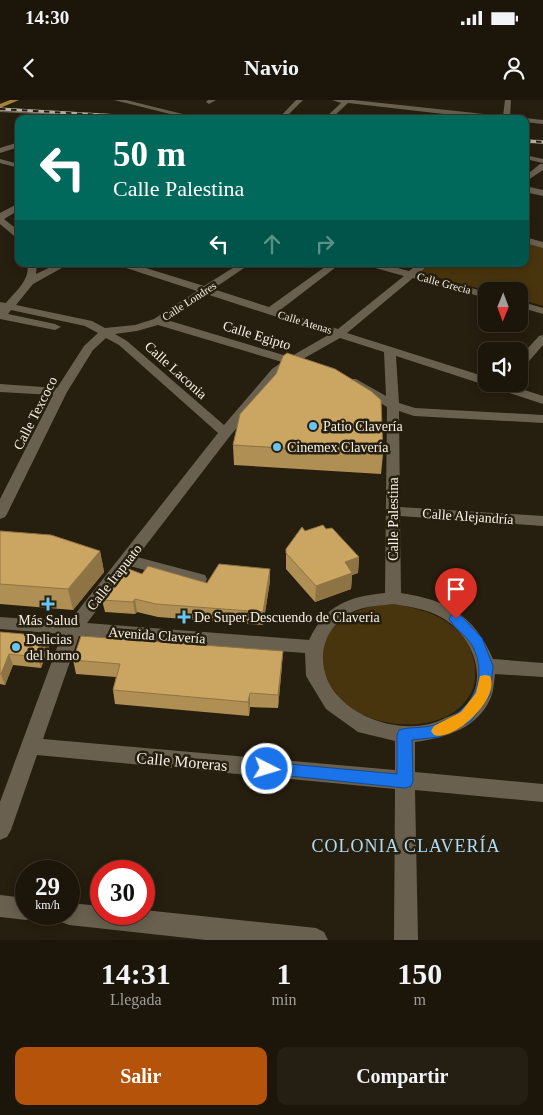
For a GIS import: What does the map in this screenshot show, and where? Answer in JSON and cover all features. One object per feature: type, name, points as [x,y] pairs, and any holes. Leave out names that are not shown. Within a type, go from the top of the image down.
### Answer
[{"type":"main road","points":[[0,106],[12,100]]},
{"type":"street","points":[[12,100],[18,104],[12,110]]},
{"type":"street","points":[[117,100],[183,115]]},
{"type":"street","points":[[284,115],[300,100]]},
{"type":"street","points":[[335,100],[380,102],[480,115]]},
{"type":"street","points":[[504,115],[508,100]]},
{"type":"street","points":[[331,115],[347,101]]},
{"type":"street","points":[[1,113],[12,110],[93,115]]},
{"type":"street","points":[[1,113],[15,116]]},
{"type":"street","points":[[529,120],[543,122]]},
{"type":"street","points":[[529,141],[543,142]]},
{"type":"street","points":[[0,151],[15,145]]},
{"type":"street","points":[[529,158],[543,161]]},
{"type":"street","points":[[0,161],[15,165]]},
{"type":"street","points":[[529,177],[543,166]]},
{"type":"street","points":[[529,190],[543,193]]},
{"type":"street","points":[[15,209],[0,218],[15,231]]},
{"type":"street","points":[[529,241],[543,245]]},
{"type":"street","points":[[29,282],[33,267]]},
{"type":"street","points":[[58,267],[29,282],[4,306],[0,316],[80,331],[106,332],[137,328],[158,321]]},
{"type":"street","name":"Calle Atenas","points":[[133,267],[478,378]]},
{"type":"street","name":"Calle Londres","points":[[158,321],[240,267]]},
{"type":"street","points":[[270,312],[331,267]]},
{"type":"street","name":"Calle Grecia","points":[[383,267],[478,293]]},
{"type":"street","name":"Calle Irapuato","points":[[0,830],[73,629],[225,433],[276,372],[291,361],[340,333],[420,267]]},
{"type":"street","points":[[4,306],[88,323],[106,332]]},
{"type":"street","points":[[528,307],[543,311]]},
{"type":"street","name":"Calle Egipto","points":[[158,321],[309,366]]},
{"type":"street","name":"Calle Texcoco","points":[[0,514],[62,392],[88,348],[106,332]]},
{"type":"street","name":"Calle Laconia","points":[[106,332],[123,343],[225,433]]},
{"type":"street","points":[[528,355],[543,338]]},
{"type":"street","name":"Calle Palestina","points":[[390,350],[393,405],[393,598]]},
{"type":"street","points":[[344,378],[393,405],[414,412],[438,415],[543,419]]},
{"type":"street","points":[[0,388],[62,392]]},
{"type":"street","points":[[521,392],[543,400]]},
{"type":"street","name":"Calle Alejandría","points":[[392,511],[543,521]]},
{"type":"street","points":[[128,560],[199,579]]},
{"type":"street","points":[[393,598],[426,603],[456,619],[477,642],[486,666],[483,695],[466,717],[439,731],[405,735],[365,726],[333,704],[315,676],[314,647],[324,626],[342,610],[365,600],[393,598]]},
{"type":"street","name":"Avenida Clavería","points":[[0,623],[314,647]]},
{"type":"street","points":[[486,666],[543,670]]},
{"type":"street","points":[[405,735],[406,940]]},
{"type":"street","name":"Calle Moreras","points":[[29,746],[543,793]]},
{"type":"street","points":[[0,906],[15,908]]},
{"type":"street","points":[[80,915],[316,940]]},
{"type":"shaded area","points":[[529,243],[543,247],[543,306],[528,302],[528,282],[478,282],[478,288],[420,273],[427,267],[529,267]]},
{"type":"shaded area","points":[[393,604],[421,610],[445,621],[456,629],[471,651],[475,665],[473,688],[460,707],[447,716],[418,724],[386,722],[371,718],[357,712],[344,703],[324,674],[322,666],[323,649],[327,637],[340,620],[360,610]]},
{"type":"building","name":"Patio Clavería","points":[[287,353],[335,369],[371,391],[381,400],[383,454],[233,445],[240,414],[276,374],[283,356]]},
{"type":"building","points":[[323,525],[326,529],[332,528],[359,557],[345,562],[352,573],[316,586],[286,553],[286,549],[302,527],[305,531]]},
{"type":"building","points":[[0,531],[51,535],[100,551],[68,589],[0,584]]},
{"type":"building","points":[[219,564],[270,569],[263,612],[156,604],[135,599],[133,602],[102,600],[126,568],[142,574],[148,566],[207,583]]},
{"type":"building","points":[[0,632],[46,636],[38,657],[9,654],[0,674]]},
{"type":"building","points":[[81,636],[283,651],[278,695],[250,693],[248,702],[113,690],[120,664],[73,660]]},
{"type":"railway","points":[[0,109],[104,115]]},
{"type":"railway","points":[[529,141],[543,142]]},
{"type":"slow traffic","points":[[439,731],[466,717],[483,695],[485,680]]},
{"type":"place","name":"Patio Clavería","points":[[313,426]]},
{"type":"place","name":"Cinemex Clavería","points":[[277,447]]},
{"type":"place","name":"Más Salud","points":[[48,604]]},
{"type":"place","name":"De Super Descuendo de Claveria","points":[[184,617]]},
{"type":"place","name":"Delicias del horno","points":[[16,647]]},
{"type":"district","name":"COLONIA CLAVERÍA","points":[[406,846]]},
{"type":"route","points":[[267,769],[405,781],[405,735],[439,731],[466,717],[483,695],[486,666],[477,642],[456,619]]}]
